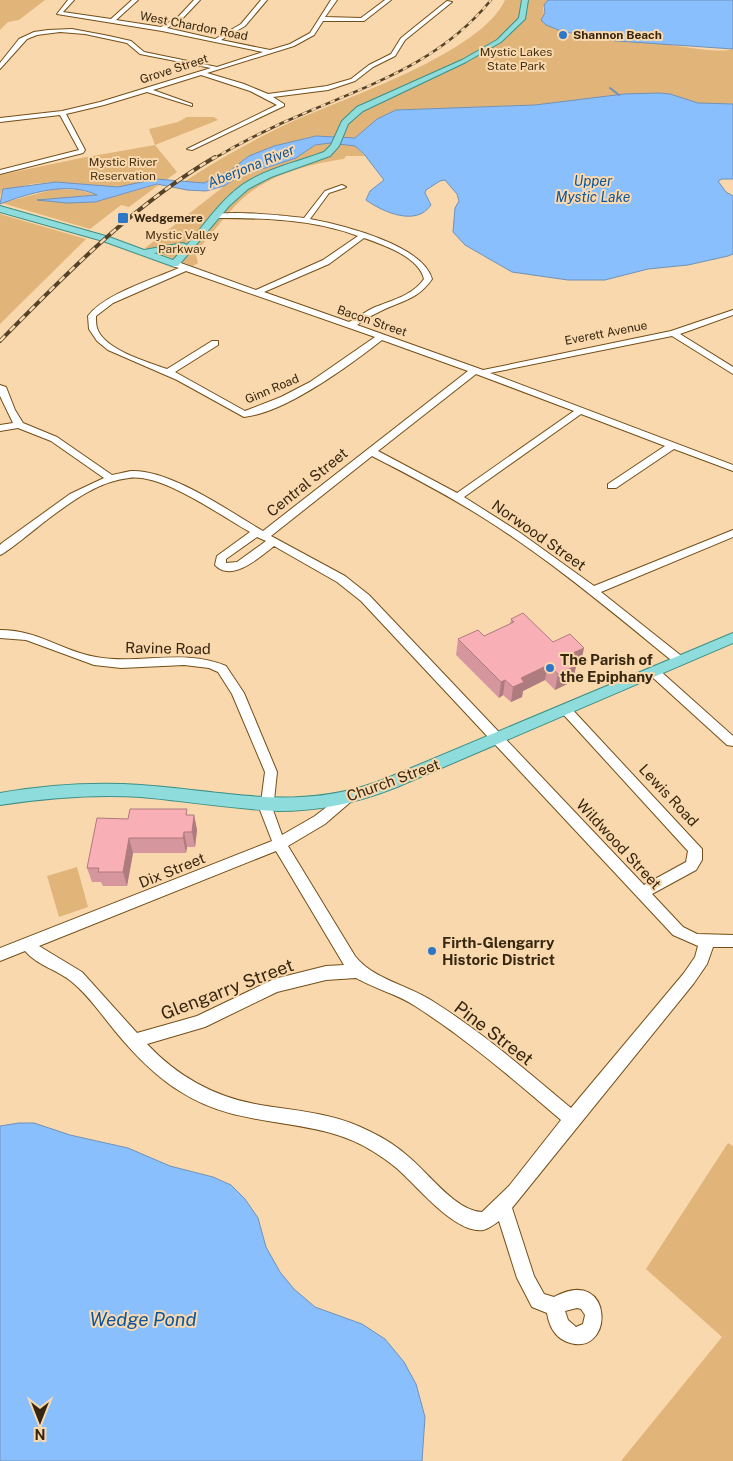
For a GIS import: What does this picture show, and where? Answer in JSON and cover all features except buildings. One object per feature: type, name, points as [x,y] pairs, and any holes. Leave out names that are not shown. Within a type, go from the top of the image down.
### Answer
[{"type":"main road","points":[[171,263],[231,199],[250,184],[281,170],[325,155],[337,141],[347,120],[366,105],[464,61],[502,40],[522,19],[525,0]]},
{"type":"main road","name":"Bacon Street","points":[[0,209],[138,250],[171,263]]},
{"type":"main road","points":[[171,263],[183,246],[199,235]]},
{"type":"main road","points":[[138,250],[162,251],[183,246]]},
{"type":"main road","name":"Church Street","points":[[0,799],[46,793],[112,790],[266,804],[301,804],[347,799],[497,739],[733,638]]},
{"type":"street","name":"West Chardon Road","points":[[71,0],[59,13],[113,20],[218,39],[271,52]]},
{"type":"street","points":[[113,20],[135,0]]},
{"type":"street","points":[[162,29],[180,18],[198,0]]},
{"type":"street","points":[[218,39],[243,25],[264,0]]},
{"type":"street","name":"Grove Street","points":[[0,120],[62,113],[147,90],[198,72],[271,52],[306,38],[323,19],[334,0]]},
{"type":"street","points":[[323,19],[362,20],[388,0]]},
{"type":"street","points":[[266,96],[333,88],[353,80],[371,66],[393,55],[403,39],[447,1],[457,1]]},
{"type":"street","points":[[0,67],[25,38],[64,31],[129,42],[143,53],[216,67]]},
{"type":"street","points":[[190,150],[282,105],[266,96],[198,72]]},
{"type":"street","points":[[147,90],[190,106]]},
{"type":"street","points":[[0,172],[81,152],[82,150],[62,113]]},
{"type":"street","points":[[306,220],[327,192],[342,187]]},
{"type":"street","points":[[216,216],[255,216],[306,220],[363,235],[391,247],[424,268],[428,279],[422,289],[413,295],[374,311],[349,326]]},
{"type":"street","points":[[255,293],[324,263],[348,248],[363,235]]},
{"type":"street","name":"Bacon Street","points":[[171,263],[478,372],[733,468]]},
{"type":"street","name":"Ginn Road","points":[[186,268],[106,303],[92,316],[91,325],[93,331],[113,350],[132,360],[168,372],[240,412],[252,413],[322,380],[347,364],[380,337]]},
{"type":"street","name":"Everett Avenue","points":[[478,372],[673,333],[733,312]]},
{"type":"street","points":[[673,333],[733,371]]},
{"type":"street","points":[[168,372],[216,343]]},
{"type":"street","name":"Central Street","points":[[478,372],[370,451],[265,536],[341,579],[365,598],[497,739]]},
{"type":"street","points":[[1,387],[10,410],[19,425]]},
{"type":"street","points":[[458,497],[581,410]]},
{"type":"street","points":[[0,428],[19,425],[54,438],[110,478]]},
{"type":"street","points":[[612,486],[673,445]]},
{"type":"street","name":"Norwood Street","points":[[370,451],[458,497],[592,591],[680,661]]},
{"type":"street","points":[[0,552],[6,545],[77,494],[110,478],[129,475],[148,476],[172,486],[265,536]]},
{"type":"street","points":[[592,591],[733,532]]},
{"type":"street","name":"Ravine Road","points":[[0,634],[29,635],[55,648],[95,662],[122,664],[202,662],[222,668],[238,693],[271,772],[272,781],[266,804]]},
{"type":"street","points":[[654,672],[730,742]]},
{"type":"street","name":"Lewis Road","points":[[566,710],[695,849],[695,860],[691,866],[642,893]]},
{"type":"street","name":"Wildwood Street","points":[[497,739],[678,931],[690,938],[707,941],[733,941]]},
{"type":"street","name":"Dix Street","points":[[0,956],[279,844],[320,820],[347,799]]},
{"type":"street","points":[[266,804],[267,818],[279,844],[358,971]]},
{"type":"street","points":[[29,945],[38,955],[66,970],[88,987],[134,1041],[163,1071],[190,1089],[217,1102],[250,1111],[335,1126],[368,1140],[405,1164],[462,1215],[471,1220],[480,1221],[492,1216],[502,1206],[689,978],[702,959],[707,941]]},
{"type":"street","name":"Glengarry Street","points":[[134,1041],[200,1022],[274,986],[326,973],[358,971]]},
{"type":"street","name":"Pine Street","points":[[358,971],[419,1000],[516,1073],[572,1119]]},
{"type":"street","points":[[502,1206],[529,1287],[538,1301],[556,1308]]},
{"type":"green space","points":[[0,0],[45,0],[19,20],[8,22],[0,30]]},
{"type":"green space","name":"Mystic Lakes State Park","points":[[505,0],[548,0],[543,7],[545,22],[557,29],[584,38],[657,43],[707,50],[733,49],[733,104],[698,103],[670,94],[659,93],[535,105],[396,110],[377,119],[355,138],[316,136],[274,146],[246,158],[231,170],[204,183],[182,183],[222,158],[291,122],[376,87],[441,56],[469,38],[491,19]]},
{"type":"green space","points":[[187,117],[214,117],[218,120],[155,145],[149,129],[178,122]]},
{"type":"green space","name":"Mystic Valley Parkway","points":[[330,143],[354,145],[365,156],[346,156],[344,159],[289,172],[252,191],[224,218],[198,250],[196,255],[198,263],[193,266],[145,248],[232,180],[296,158],[312,146]]},
{"type":"green space","name":"Mystic River Reservation","points":[[155,145],[177,172],[166,180],[151,180],[122,187],[56,182],[31,184],[2,191],[0,196],[0,175]]},
{"type":"green space","name":"Mystic Valley Parkway","points":[[160,184],[129,207],[121,205],[90,229],[2,203],[55,189],[78,190],[97,195],[40,200],[67,203],[95,202]]},
{"type":"green space","points":[[0,214],[86,239],[0,324]]},
{"type":"green space","points":[[77,867],[88,907],[59,917],[47,876]]},
{"type":"green space","points":[[728,1143],[733,1146],[733,1461],[621,1461],[722,1337],[646,1269]]},
{"type":"water","points":[[548,0],[733,0],[733,49],[603,40],[561,31],[546,25],[541,20],[545,13],[544,5]]},
{"type":"water","name":"Upper Mystic Lake","points":[[624,94],[670,94],[698,103],[733,104],[733,179],[718,181],[726,192],[733,196],[733,254],[688,265],[648,269],[605,280],[568,280],[512,272],[465,245],[453,232],[455,208],[459,201],[457,194],[445,180],[426,190],[425,193],[431,205],[425,212],[408,216],[390,213],[366,200],[370,191],[384,180],[364,154],[355,146],[330,143],[315,145],[296,158],[238,177],[224,186],[206,191],[187,190],[157,184],[95,202],[67,203],[37,200],[97,195],[73,189],[61,189],[48,190],[0,204],[3,189],[56,182],[118,187],[156,179],[204,183],[231,170],[249,156],[274,146],[316,136],[355,138],[377,119],[396,110],[535,105]]},
{"type":"water","name":"Wedge Pond","points":[[34,1123],[70,1135],[128,1148],[170,1166],[213,1177],[231,1185],[245,1199],[258,1218],[266,1247],[280,1272],[294,1289],[315,1307],[362,1324],[385,1339],[404,1362],[416,1384],[425,1417],[422,1461],[0,1461],[0,1126]]},
{"type":"waterway","points":[[610,88],[619,95]]},
{"type":"railway","points":[[213,159],[237,145],[299,115],[362,89],[409,66],[452,38],[491,0]]},
{"type":"railway","points":[[0,341],[101,242],[156,197],[215,157]]},
{"type":"place","name":"Shannon Beach","points":[[563,35]]},
{"type":"place","name":"Wedgemere","points":[[123,218]]},
{"type":"place","name":"The Parish of the Epiphany","points":[[550,668]]},
{"type":"place","name":"Firth-Glengarry Historic District","points":[[432,951]]},
{"type":"water label","name":"Aberjona River","points":[[251,166]]}]
